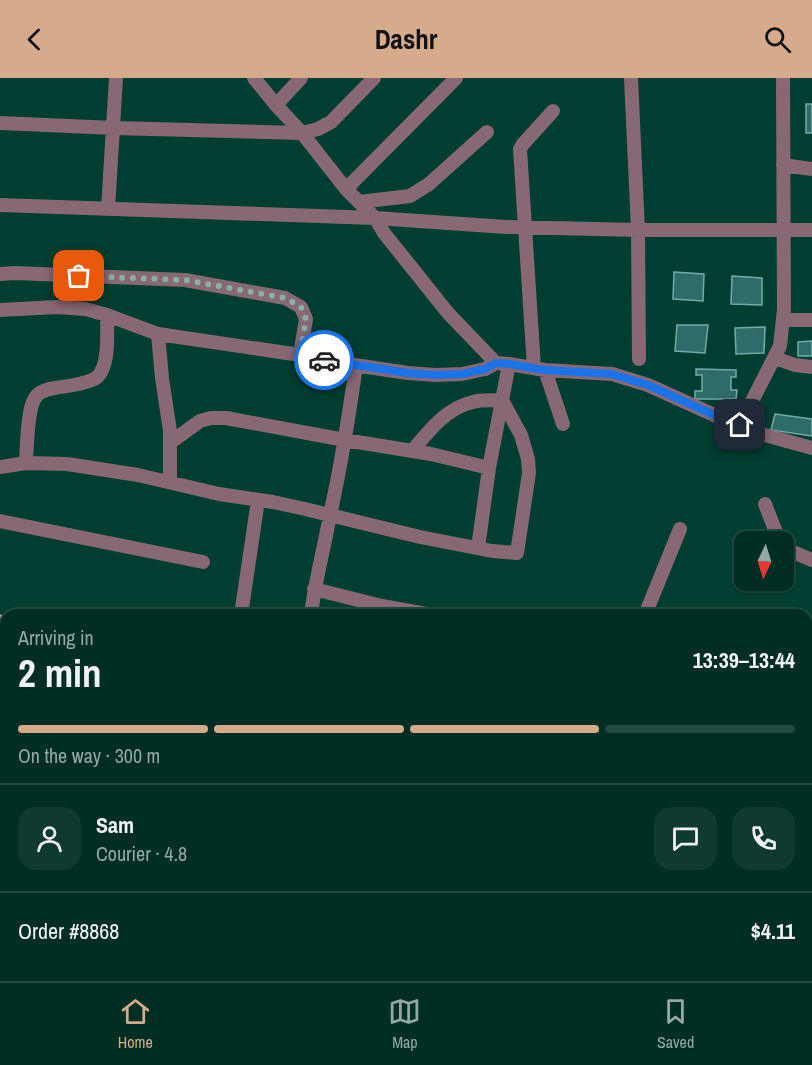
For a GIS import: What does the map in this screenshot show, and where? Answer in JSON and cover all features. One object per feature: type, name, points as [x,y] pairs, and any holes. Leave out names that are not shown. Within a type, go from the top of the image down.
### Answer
[{"type":"street","points":[[108,209],[116,78]]},
{"type":"street","points":[[254,78],[346,189],[375,218],[384,233],[448,313],[502,364],[502,400],[489,468],[478,548]]},
{"type":"street","points":[[276,105],[301,78]]},
{"type":"street","points":[[0,123],[302,134],[331,122],[374,78]]},
{"type":"street","points":[[346,189],[456,78]]},
{"type":"street","points":[[631,78],[638,230],[639,359]]},
{"type":"street","points":[[740,425],[780,345],[783,320],[783,78]]},
{"type":"street","points":[[553,111],[520,149],[540,369],[563,424]]},
{"type":"street","points":[[358,202],[410,196],[429,184],[487,132]]},
{"type":"street","points":[[783,165],[812,169]]},
{"type":"street","points":[[0,205],[375,218],[526,228],[812,230]]},
{"type":"street","points":[[0,274],[185,280],[285,298],[301,307],[306,319],[300,355]]},
{"type":"street","points":[[0,310],[57,307],[85,309],[158,334],[408,373],[462,374],[502,364],[612,374],[648,385],[765,435],[812,448]]},
{"type":"street","points":[[26,463],[34,399],[42,391],[92,380],[98,376],[102,371],[107,345],[107,315]]},
{"type":"street","points":[[783,320],[812,320]]},
{"type":"street","points":[[158,334],[171,442],[170,482]]},
{"type":"street","points":[[775,358],[795,365],[812,367]]},
{"type":"street","points":[[312,609],[345,440],[356,365]]},
{"type":"street","points":[[412,451],[432,427],[453,410],[474,401],[502,400]]},
{"type":"street","points":[[0,467],[26,463],[95,467],[219,494],[258,500],[420,537],[523,554],[528,459],[521,435],[502,400]]},
{"type":"street","points":[[171,442],[200,421],[226,418],[431,454],[489,468]]},
{"type":"street","points":[[242,609],[258,500]]},
{"type":"street","points":[[765,504],[776,531]]},
{"type":"street","points":[[0,521],[203,562]]},
{"type":"street","points":[[647,609],[680,529]]},
{"type":"street","points":[[794,552],[812,560]]},
{"type":"street","points":[[314,590],[399,609]]},
{"type":"building","points":[[806,104],[812,104],[812,133],[806,133]]},
{"type":"building","points":[[674,272],[704,274],[703,301],[673,299]]},
{"type":"building","points":[[732,276],[762,278],[762,305],[731,304]]},
{"type":"building","points":[[677,325],[708,325],[705,353],[675,351]]},
{"type":"building","points":[[765,327],[764,353],[736,354],[735,328]]},
{"type":"building","points":[[812,341],[812,356],[798,356],[798,342]]},
{"type":"building","points":[[696,369],[736,370],[736,377],[731,377],[731,390],[737,390],[736,399],[695,399],[695,391],[702,391],[702,375],[696,375]]},
{"type":"building","points":[[775,414],[812,419],[812,436],[771,430]]},
{"type":"way so far","points":[[79,276],[185,280],[285,298],[301,307],[306,319],[300,355],[324,360]]},
{"type":"route","points":[[324,360],[436,375],[462,374],[485,369],[496,363],[545,370],[612,374],[648,385],[740,425]]}]
